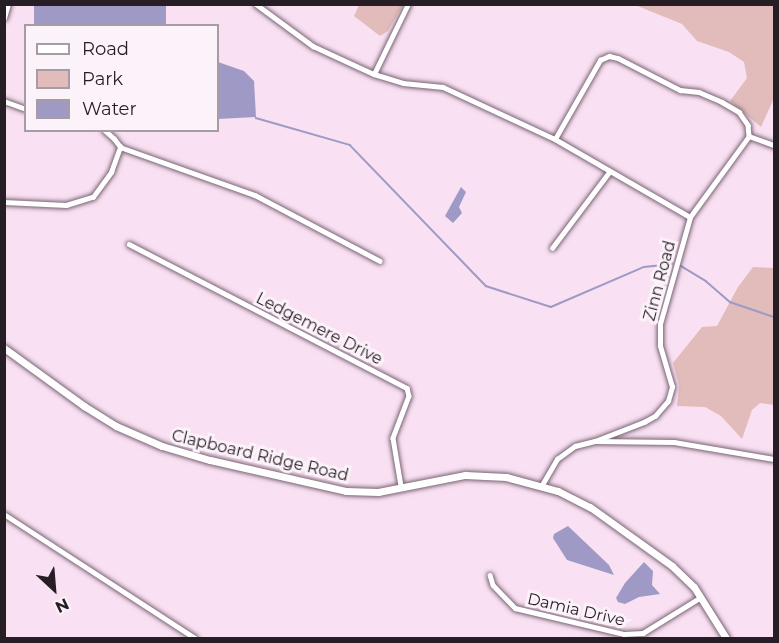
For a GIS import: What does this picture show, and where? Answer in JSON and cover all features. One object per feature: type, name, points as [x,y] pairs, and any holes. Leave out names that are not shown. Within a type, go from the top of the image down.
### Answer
[{"type":"main road","name":"Clapboard Ridge Road","points":[[4,348],[100,417],[162,446],[210,460],[346,491],[378,492],[465,475],[506,477],[542,485],[574,498],[610,520],[672,566],[701,597],[726,639]]},
{"type":"street","points":[[256,4],[313,46],[374,74],[403,84],[443,87],[555,139],[690,216]]},
{"type":"street","points":[[374,74],[408,4]]},
{"type":"street","points":[[4,18],[8,5]]},
{"type":"street","points":[[555,139],[600,60],[609,56],[618,58],[680,90],[699,92],[722,102],[739,112],[748,125],[749,136],[774,145]]},
{"type":"street","points":[[4,101],[24,108]]},
{"type":"street","points":[[106,132],[120,147],[255,195],[380,261]]},
{"type":"street","name":"Zinn Road","points":[[542,485],[557,459],[575,446],[595,441],[644,422],[655,416],[668,401],[672,387],[660,346],[660,324],[690,216],[749,136]]},
{"type":"street","points":[[4,202],[66,205],[93,197],[111,172],[120,147]]},
{"type":"street","points":[[552,248],[610,171]]},
{"type":"street","name":"Ledgemere Drive","points":[[129,244],[407,388],[409,396],[393,438],[401,486]]},
{"type":"street","points":[[595,441],[674,442],[774,459]]},
{"type":"street","points":[[4,514],[195,639]]},
{"type":"street","name":"Damia Drive","points":[[490,575],[493,585],[515,608],[624,634],[635,635],[652,629],[701,597]]},
{"type":"green space","points":[[359,4],[403,5],[388,31],[380,36],[354,16]]},
{"type":"green space","points":[[635,5],[774,5],[774,98],[761,127],[730,101],[747,78],[744,62],[729,52],[697,41],[682,24]]},
{"type":"green space","points":[[753,267],[774,268],[774,405],[760,403],[752,410],[742,439],[721,416],[705,407],[677,406],[679,385],[673,363],[702,327],[717,326],[738,287]]},
{"type":"water","points":[[34,5],[166,5],[166,24],[34,24]]},
{"type":"water","points":[[219,62],[244,71],[254,81],[256,117],[219,119]]},
{"type":"water","points":[[461,187],[466,192],[459,207],[462,213],[453,223],[445,216]]},
{"type":"water","points":[[568,526],[609,565],[614,575],[567,560],[553,538],[554,534]]},
{"type":"water","points":[[644,562],[653,571],[652,585],[660,594],[639,597],[625,604],[618,602],[616,598],[625,583]]},
{"type":"waterway","points":[[256,118],[350,145],[486,286],[551,307],[644,267],[672,264]]},
{"type":"waterway","points":[[681,266],[706,281],[730,302],[774,317]]}]
